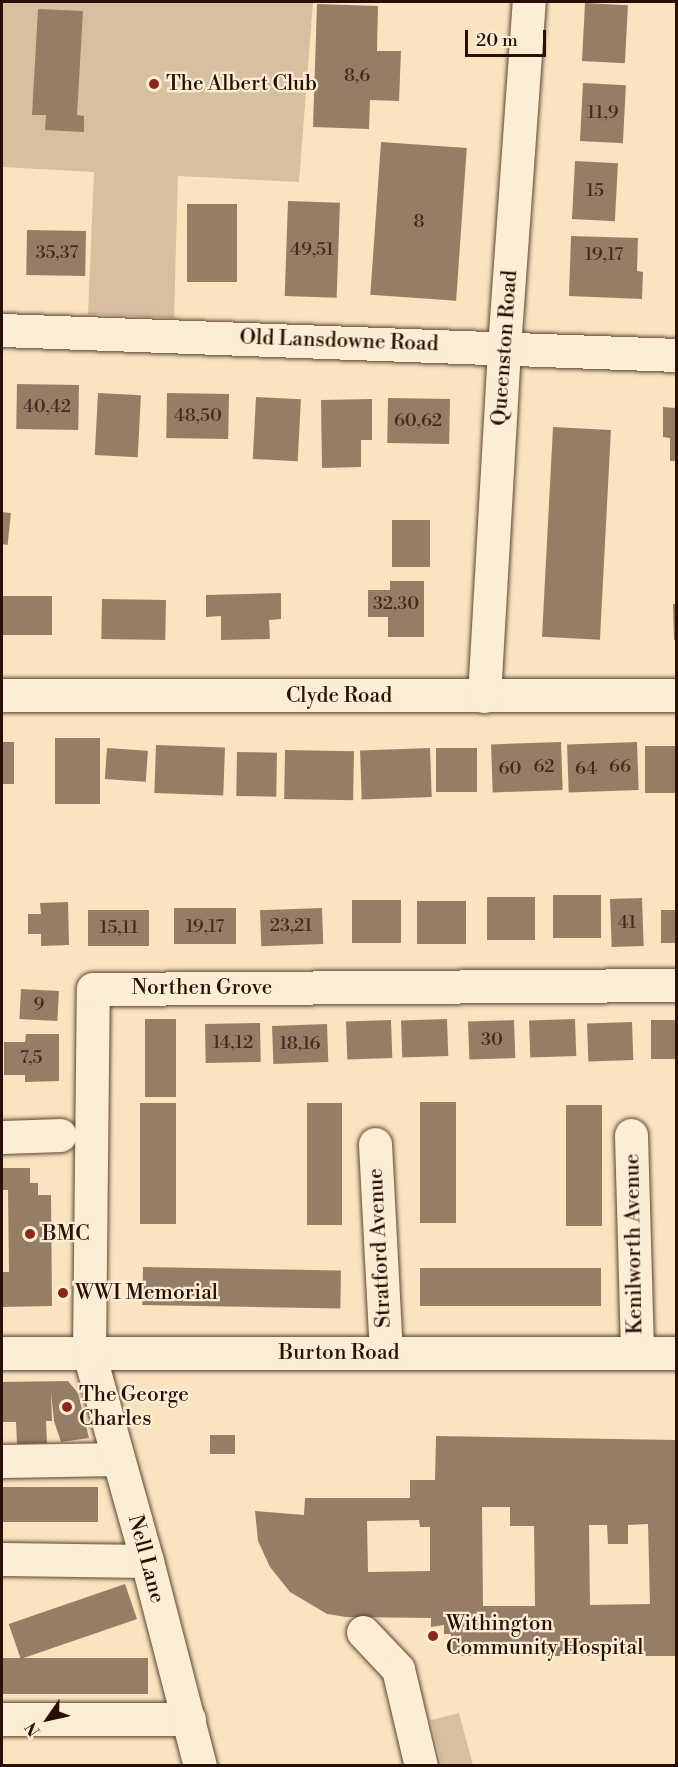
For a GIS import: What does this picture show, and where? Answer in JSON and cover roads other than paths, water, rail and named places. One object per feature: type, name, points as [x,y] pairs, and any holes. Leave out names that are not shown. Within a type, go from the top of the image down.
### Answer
[{"type":"street","name":"Queenston Road","points":[[484,696],[504,347],[529,2]]},
{"type":"street","name":"Old Lansdowne Road","points":[[2,330],[676,355]]},
{"type":"street","name":"Clyde Road","points":[[2,695],[676,695]]},
{"type":"street","name":"Northen Grove","points":[[89,1353],[93,988],[676,985]]},
{"type":"street","points":[[2,1137],[60,1135]]},
{"type":"street","name":"Kenilworth Avenue","points":[[631,1135],[636,1353]]},
{"type":"street","name":"Stratford Avenue","points":[[375,1143],[386,1353]]},
{"type":"street","name":"Burton Road","points":[[2,1353],[676,1353]]},
{"type":"street","name":"Nell Lane","points":[[89,1353],[147,1561],[200,1766]]},
{"type":"street","points":[[2,1461],[118,1459]]},
{"type":"street","points":[[2,1559],[147,1561]]},
{"type":"street","points":[[363,1632],[398,1669],[422,1766]]},
{"type":"street","points":[[2,1719],[189,1719]]},
{"type":"place","name":"The Albert Club","points":[[154,84]]},
{"type":"place","name":"BMC","points":[[30,1234]]},
{"type":"place","name":"WWI Memorial","points":[[63,1293]]},
{"type":"place","name":"The George Charles","points":[[67,1407]]},
{"type":"place","name":"Withington Community Hospital","points":[[433,1636]]}]
